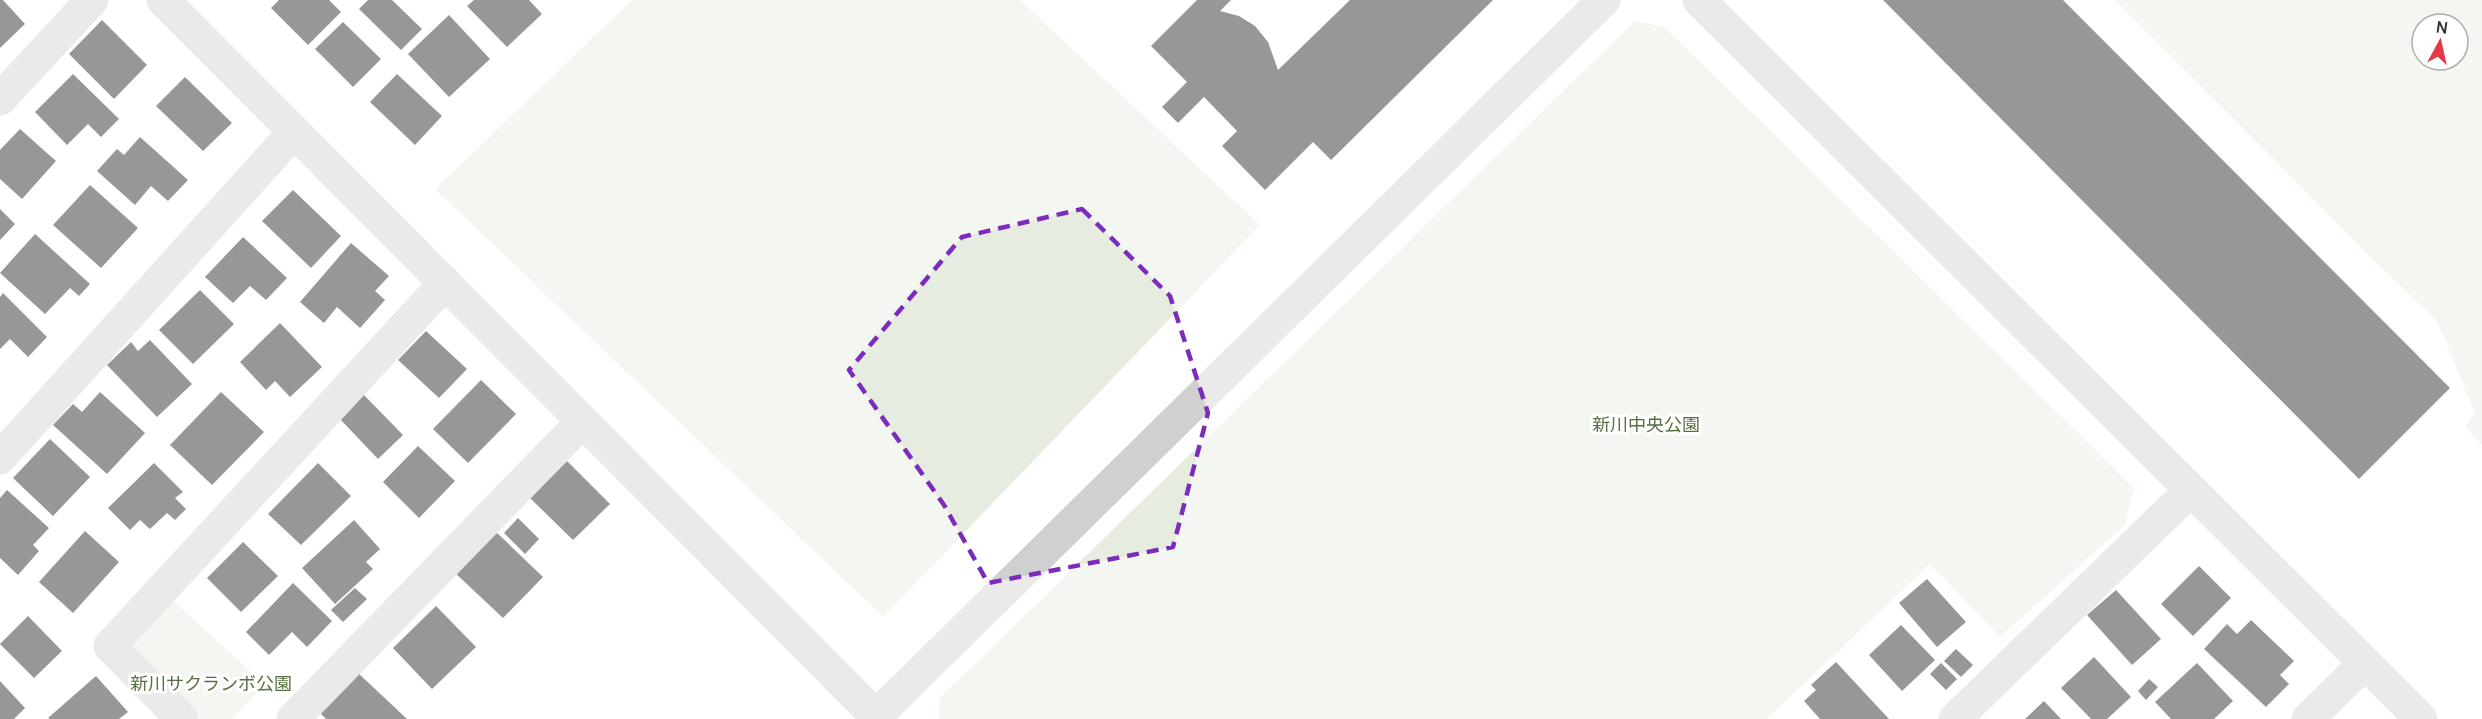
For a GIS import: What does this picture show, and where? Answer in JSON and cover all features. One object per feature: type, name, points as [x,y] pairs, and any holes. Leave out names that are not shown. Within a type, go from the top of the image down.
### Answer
[{"type":"street","points":[[0,99],[92,0]]},
{"type":"street","points":[[163,0],[877,718],[1604,0]]},
{"type":"street","points":[[1699,0],[2421,719]]},
{"type":"street","points":[[0,458],[294,132]]},
{"type":"street","points":[[182,719],[110,646],[445,283]]},
{"type":"street","points":[[293,719],[582,422]]},
{"type":"street","points":[[1955,719],[2191,490]]},
{"type":"street","points":[[2308,719],[2365,663]]},
{"type":"highlighted area","points":[[1082,209],[1170,296],[1208,413],[1173,547],[988,583],[944,505],[849,370],[962,237]]},
{"type":"green space","points":[[632,0],[1020,0],[1260,225],[883,617],[435,189]]},
{"type":"green space","points":[[2115,0],[2482,0],[2482,445],[2465,426],[2475,414],[2437,321],[2375,262]]},
{"type":"green space","name":"新川中央公園","points":[[1635,21],[1665,27],[2134,488],[2125,525],[2000,637],[1930,564],[1767,719],[939,719],[939,699]]},
{"type":"green space","name":"新川サクランボ公園","points":[[174,601],[265,685],[232,719],[199,719],[125,649]]},
{"type":"building","points":[[0,0],[3,0],[25,24],[0,48]]},
{"type":"building","points":[[279,0],[329,0],[341,12],[308,45],[271,8]]},
{"type":"building","points":[[368,0],[392,0],[422,29],[401,50],[359,9]]},
{"type":"building","points":[[474,0],[529,0],[542,14],[507,47],[467,6]]},
{"type":"building","points":[[1197,0],[1231,0],[1220,11],[1239,16],[1255,26],[1268,42],[1278,70],[1350,0],[1493,0],[1331,160],[1313,142],[1265,190],[1222,146],[1237,131],[1204,97],[1178,123],[1162,107],[1187,82],[1151,46]]},
{"type":"building","points":[[1883,0],[2063,0],[2450,388],[2359,479]]},
{"type":"building","points":[[449,15],[490,59],[449,97],[408,54]]},
{"type":"building","points":[[102,20],[147,65],[114,99],[69,54]]},
{"type":"building","points":[[343,22],[381,59],[353,87],[315,49]]},
{"type":"building","points":[[73,74],[119,119],[101,137],[88,124],[67,145],[35,112]]},
{"type":"building","points":[[397,74],[442,116],[415,145],[370,102]]},
{"type":"building","points":[[185,77],[232,123],[203,151],[156,106]]},
{"type":"building","points":[[20,129],[56,161],[22,199],[0,179],[0,150]]},
{"type":"building","points":[[140,137],[188,180],[168,201],[151,186],[135,205],[97,171],[117,149],[124,155]]},
{"type":"building","points":[[90,185],[138,228],[101,268],[53,225]]},
{"type":"building","points":[[293,190],[341,236],[311,268],[262,221]]},
{"type":"building","points":[[0,209],[15,224],[0,240]]},
{"type":"building","points":[[35,234],[90,284],[79,296],[70,288],[45,314],[0,273]]},
{"type":"building","points":[[243,237],[287,278],[266,300],[250,286],[233,303],[205,277]]},
{"type":"building","points":[[351,243],[389,276],[375,291],[385,300],[360,328],[337,307],[324,323],[300,302]]},
{"type":"building","points":[[200,290],[234,324],[193,364],[159,330]]},
{"type":"building","points":[[3,293],[47,337],[28,357],[10,339],[0,349],[0,297]]},
{"type":"building","points":[[280,323],[322,367],[290,397],[275,381],[266,390],[240,362]]},
{"type":"building","points":[[426,331],[467,369],[439,398],[398,360]]},
{"type":"building","points":[[150,340],[192,384],[157,417],[107,365],[131,342],[138,351]]},
{"type":"building","points":[[481,380],[516,414],[468,463],[433,429]]},
{"type":"building","points":[[100,392],[145,433],[107,474],[53,425],[73,404],[82,412]]},
{"type":"building","points":[[221,392],[264,432],[212,485],[170,445]]},
{"type":"building","points":[[364,395],[403,435],[378,459],[339,418]]},
{"type":"building","points":[[50,439],[90,477],[53,516],[13,478]]},
{"type":"building","points":[[418,446],[455,481],[419,518],[383,482]]},
{"type":"building","points":[[567,461],[610,504],[573,540],[530,498]]},
{"type":"building","points":[[154,463],[183,492],[175,498],[186,509],[175,520],[167,513],[150,529],[140,520],[130,530],[108,508]]},
{"type":"building","points":[[318,463],[351,496],[301,545],[268,514]]},
{"type":"building","points":[[7,490],[49,528],[33,545],[39,551],[18,575],[0,558],[0,498]]},
{"type":"building","points":[[518,518],[539,539],[525,554],[504,533]]},
{"type":"building","points":[[354,520],[380,549],[366,562],[373,569],[335,604],[302,568]]},
{"type":"building","points":[[493,529],[543,577],[503,618],[453,571]]},
{"type":"building","points":[[85,531],[119,562],[73,613],[39,582]]},
{"type":"building","points":[[243,542],[278,576],[241,612],[207,578]]},
{"type":"building","points":[[2199,566],[2231,598],[2193,636],[2161,604]]},
{"type":"building","points":[[1927,579],[1966,622],[1937,647],[1899,603]]},
{"type":"building","points":[[293,583],[332,621],[307,647],[292,632],[269,655],[246,632]]},
{"type":"building","points":[[355,588],[367,599],[343,622],[331,610]]},
{"type":"building","points":[[2116,590],[2161,639],[2132,665],[2087,615]]},
{"type":"building","points":[[436,606],[476,647],[432,689],[393,648]]},
{"type":"building","points":[[28,616],[62,651],[34,678],[0,644]]},
{"type":"building","points":[[2251,620],[2294,661],[2280,675],[2289,684],[2266,707],[2204,649],[2227,624],[2237,634]]},
{"type":"building","points":[[1901,625],[1935,660],[1902,691],[1869,655]]},
{"type":"building","points":[[1956,649],[1973,665],[1961,677],[1944,661]]},
{"type":"building","points":[[2094,657],[2131,697],[2107,719],[2091,719],[2061,688]]},
{"type":"building","points":[[1836,662],[1889,719],[1820,719],[1804,701],[1816,690],[1811,685]]},
{"type":"building","points":[[1941,663],[1957,679],[1946,690],[1930,674]]},
{"type":"building","points":[[2197,663],[2233,701],[2214,719],[2171,719],[2155,702]]},
{"type":"building","points":[[357,672],[407,719],[326,719],[319,712]]},
{"type":"building","points":[[96,676],[128,712],[119,719],[48,718]]},
{"type":"building","points":[[2149,679],[2158,687],[2146,700],[2138,691]]},
{"type":"building","points":[[0,681],[25,708],[14,719],[0,719]]},
{"type":"building","points":[[2044,701],[2061,719],[2025,719]]}]
